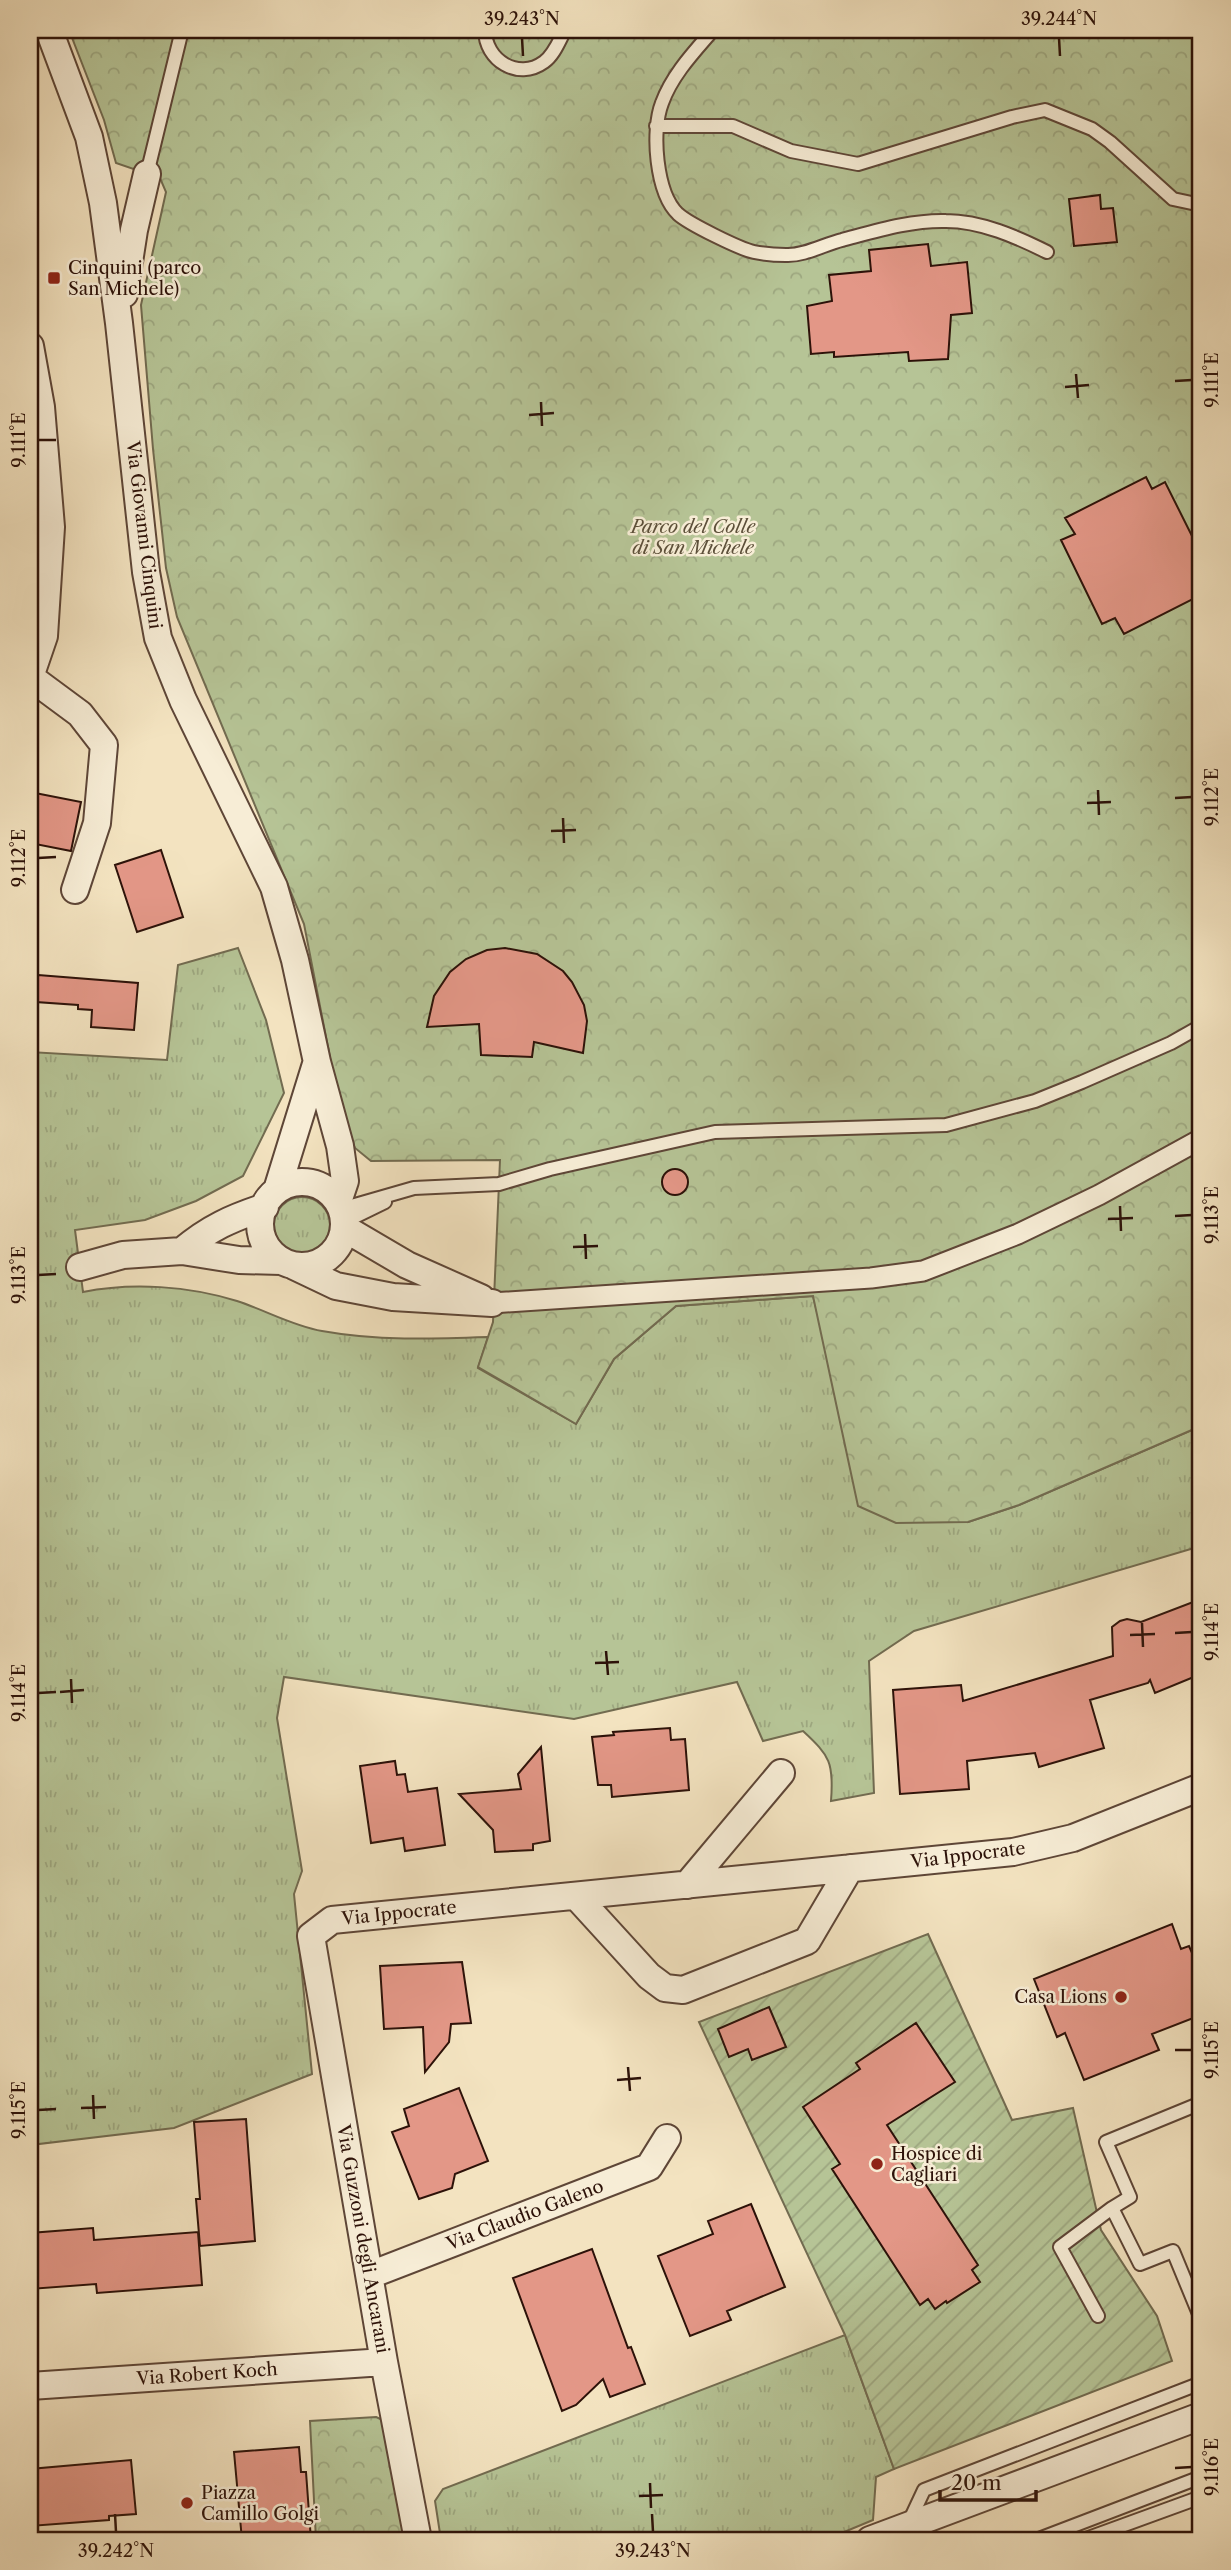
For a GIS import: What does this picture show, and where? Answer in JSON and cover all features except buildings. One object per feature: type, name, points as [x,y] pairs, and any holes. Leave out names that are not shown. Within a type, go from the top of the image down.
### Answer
[{"type":"street","name":"Via Giovanni Cinquini","points":[[49,30],[89,137],[103,203],[146,572],[158,638],[183,701],[274,887],[295,960],[317,1062],[340,1146],[345,1181],[341,1242],[327,1258],[308,1266],[288,1263]]},
{"type":"street","points":[[119,323],[134,230],[147,173]]},
{"type":"street","points":[[30,350],[41,407],[51,527],[44,636],[30,677],[80,714],[104,745],[97,823],[75,890]]},
{"type":"street","name":"Via Giovanni Cinquini","points":[[317,1062],[260,1226],[263,1240],[271,1252],[336,1286],[393,1297],[492,1303]]},
{"type":"street","points":[[182,1251],[204,1233],[271,1198],[290,1184],[303,1182],[317,1185],[329,1192],[342,1215],[407,1265],[492,1303],[872,1278],[923,1271],[1018,1234],[1099,1195],[1201,1139]]},
{"type":"street","points":[[80,1267],[122,1255],[182,1251],[239,1260],[288,1263]]},
{"type":"street","points":[[687,1885],[781,1773]]},
{"type":"street","name":"Via Ippocrate","points":[[311,1936],[332,1920],[1013,1852],[1073,1838],[1201,1787]]},
{"type":"street","points":[[576,1896],[649,1976],[666,1988],[683,1990],[807,1941],[850,1868]]},
{"type":"street","name":"Via Guzzoni degli Ancarani","points":[[311,1936],[384,2362],[418,2540]]},
{"type":"street","name":"Via Claudio Galeno","points":[[370,2275],[649,2167],[667,2138]]},
{"type":"street","name":"Via Robert Koch","points":[[30,2386],[384,2362]]},
{"type":"street","points":[[870,2540],[1201,2416]]},
{"type":"lane","points":[[147,173],[182,30]]},
{"type":"lane","points":[[485,30],[491,53],[511,68],[524,69],[545,61],[565,30]]},
{"type":"lane","points":[[713,30],[679,70],[662,102],[656,126],[656,155],[663,186],[677,213],[697,226],[752,252],[789,256],[903,225],[947,220],[983,226],[1023,239],[1047,252]]},
{"type":"lane","points":[[656,126],[733,126],[791,151],[858,164],[1012,117],[1045,110],[1092,129],[1173,199],[1201,205]]},
{"type":"lane","points":[[342,1215],[414,1188],[499,1184],[550,1169],[715,1132],[946,1125],[1035,1101],[1171,1043],[1201,1026]]},
{"type":"lane","points":[[1098,2316],[1060,2247],[1130,2197],[1106,2142],[1201,2102]]},
{"type":"lane","points":[[1112,2208],[1140,2264],[1173,2251],[1201,2314]]},
{"type":"lane","points":[[907,2525],[924,2490],[1201,2383]]},
{"type":"lane","points":[[1036,2540],[1201,2477]]},
{"type":"lane","points":[[1083,2540],[1201,2497]]},
{"type":"green space","name":"Parco del Colle di San Michele","points":[[69,30],[1201,30],[1201,1426],[1019,1505],[968,1522],[896,1523],[858,1506],[813,1296],[676,1306],[614,1359],[576,1424],[478,1367],[493,1322],[500,1160],[371,1161],[355,1148],[341,1114],[304,924],[177,617],[166,568],[141,305],[166,192],[160,178],[116,163],[104,120]]},
{"type":"green space","points":[[238,948],[266,1020],[284,1093],[243,1176],[196,1201],[145,1220],[75,1230],[83,1292],[141,1286],[180,1289],[237,1301],[322,1331],[384,1338],[488,1337],[478,1368],[576,1424],[614,1359],[676,1306],[813,1296],[817,1312],[968,1522],[1019,1505],[1201,1426],[1201,1546],[914,1631],[869,1661],[874,1793],[831,1801],[831,1769],[825,1754],[803,1731],[763,1741],[737,1682],[574,1719],[284,1677],[277,1718],[302,1871],[294,1894],[312,2074],[174,2128],[30,2145],[30,1052],[167,1060],[178,965]]},
{"type":"green space","points":[[302,1197],[313,1199],[322,1205],[328,1214],[328,1236],[322,1245],[313,1251],[302,1253],[291,1251],[282,1245],[276,1236],[274,1225],[276,1214],[282,1205],[291,1199]]},
{"type":"green space","points":[[928,1934],[1012,2120],[1073,2108],[1101,2230],[1157,2316],[1172,2361],[894,2469],[845,2335],[699,2022]]},
{"type":"green space","points":[[845,2335],[894,2469],[876,2477],[873,2520],[825,2540],[441,2540],[435,2501],[443,2489]]},
{"type":"green space","points":[[376,2417],[385,2421],[408,2540],[316,2540],[310,2421]]},
{"type":"place","name":"Cinquini (parco San Michele)","points":[[54,278]]},
{"type":"place","name":"Casa Lions","points":[[1121,1997]]},
{"type":"place","name":"Hospice di Cagliari","points":[[877,2164]]},
{"type":"place","name":"Piazza Camillo Golgi","points":[[187,2503]]}]
